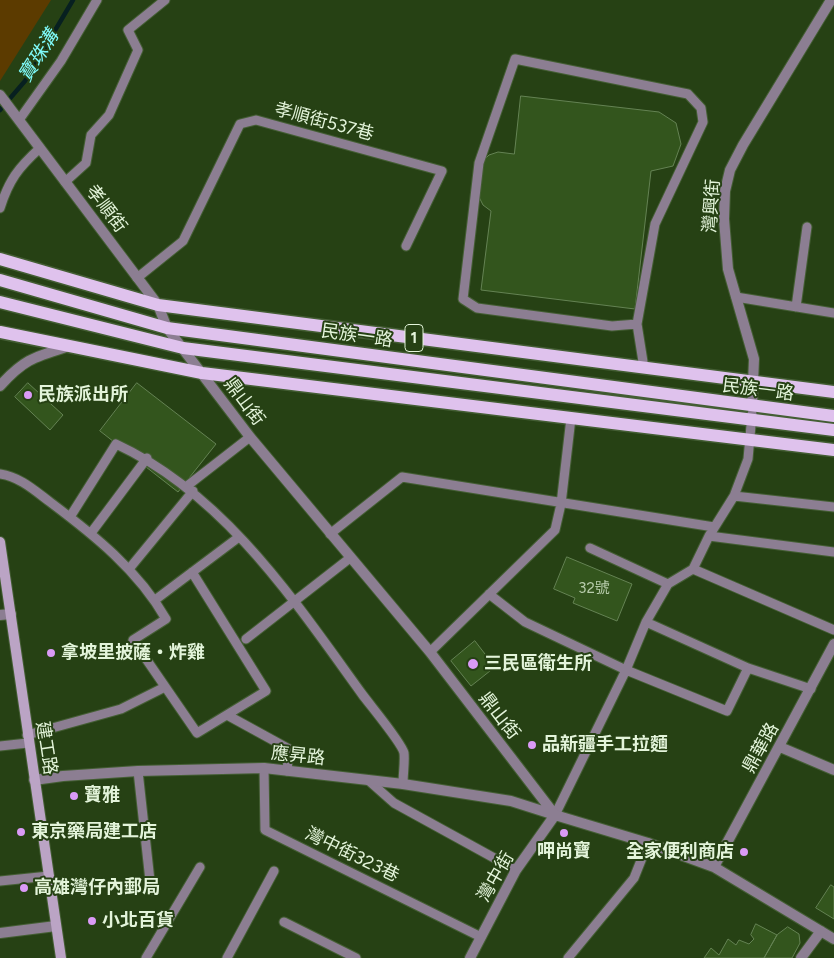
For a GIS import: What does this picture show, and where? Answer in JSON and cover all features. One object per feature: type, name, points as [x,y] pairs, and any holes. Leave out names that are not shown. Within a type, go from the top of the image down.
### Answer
[{"type":"main road","name":"民族一路","points":[[0,259],[158,305],[834,392]]},
{"type":"main road","name":"民族一路","points":[[0,280],[167,328],[752,413],[834,430]]},
{"type":"main road","name":"民族一路","points":[[0,302],[183,348],[752,413],[834,416]]},
{"type":"main road","points":[[0,332],[66,347],[202,373],[834,450]]},
{"type":"street","name":"灣興街","points":[[752,413],[754,359],[728,269],[724,219],[725,191],[730,170],[752,129],[828,1]]},
{"type":"street","name":"孝順街","points":[[0,95],[158,305],[167,328]]},
{"type":"street","name":"鼎山街","points":[[167,328],[250,437],[430,652],[555,815]]},
{"type":"street","points":[[0,386],[17,366],[42,354],[66,347]]},
{"type":"street","name":"建工路","points":[[0,542],[61,958]]},
{"type":"street","points":[[0,615],[12,614]]},
{"type":"street","name":"鼎華路","points":[[714,867],[834,644]]},
{"type":"street","points":[[780,747],[834,770]]},
{"type":"street","name":"應昇路","points":[[34,780],[138,771],[264,768],[403,784],[511,801],[555,815]]},
{"type":"street","points":[[555,815],[648,843],[714,867],[834,939]]},
{"type":"street","name":"灣中街","points":[[470,958],[516,870],[555,815]]},
{"type":"street","points":[[0,933],[56,926]]},
{"type":"street","points":[[800,958],[821,931]]},
{"type":"lane","points":[[16,117],[62,61],[97,0]]},
{"type":"lane","points":[[65,182],[86,163],[91,135],[109,115],[138,50],[128,30],[165,0]]},
{"type":"lane","points":[[638,324],[612,326],[477,308],[463,299],[479,163],[515,59],[688,94],[701,108],[703,122],[655,224],[638,324],[644,368]]},
{"type":"lane","name":"孝順街537巷","points":[[137,278],[183,241],[240,124],[256,120],[442,171],[406,246]]},
{"type":"lane","points":[[0,208],[7,186],[18,168],[40,148]]},
{"type":"lane","points":[[796,307],[807,227]]},
{"type":"lane","points":[[736,297],[834,313]]},
{"type":"lane","points":[[555,815],[626,670],[646,622],[668,584],[693,569],[714,527],[734,496],[748,459],[752,413]]},
{"type":"lane","points":[[430,652],[555,530],[561,504],[571,418]]},
{"type":"lane","points":[[129,569],[190,489],[250,437]]},
{"type":"lane","points":[[70,517],[116,444],[146,458],[190,489],[215,511],[295,600],[404,752],[403,784]]},
{"type":"lane","points":[[91,533],[146,458]]},
{"type":"lane","points":[[0,474],[16,477],[91,533],[129,569],[155,600],[166,619],[133,640],[197,733],[266,691],[192,572]]},
{"type":"lane","points":[[330,534],[402,477],[561,504],[714,527]]},
{"type":"lane","points":[[734,496],[834,507]]},
{"type":"lane","points":[[709,536],[834,552]]},
{"type":"lane","points":[[155,600],[239,537]]},
{"type":"lane","points":[[590,548],[668,584]]},
{"type":"lane","points":[[246,638],[350,558]]},
{"type":"lane","points":[[693,569],[834,630]]},
{"type":"lane","points":[[489,594],[525,622],[626,670],[727,711],[748,668]]},
{"type":"lane","points":[[646,622],[748,668],[811,689]]},
{"type":"lane","points":[[0,746],[28,739],[120,709],[165,687]]},
{"type":"lane","points":[[228,715],[289,749],[287,771]]},
{"type":"lane","name":"灣中街323巷","points":[[264,768],[265,830],[481,937]]},
{"type":"lane","points":[[138,771],[151,890]]},
{"type":"lane","points":[[368,780],[394,804],[516,870]]},
{"type":"lane","points":[[568,958],[634,878],[648,843]]},
{"type":"lane","points":[[146,958],[200,867]]},
{"type":"lane","points":[[227,958],[274,871]]},
{"type":"lane","points":[[0,880],[49,876]]},
{"type":"lane","points":[[284,922],[356,958]]},
{"type":"shaded area","points":[[0,0],[51,0],[0,81]]},
{"type":"building","points":[[521,96],[659,112],[676,123],[681,144],[673,166],[651,171],[635,309],[481,290],[491,211],[483,205],[477,193],[481,163],[489,155],[498,152],[514,154]]},
{"type":"building","points":[[28,383],[63,415],[50,430],[15,397]]},
{"type":"building","points":[[137,383],[216,444],[178,492],[100,431]]},
{"type":"building","points":[[567,557],[632,584],[617,621],[573,603],[575,598],[554,589]]},
{"type":"building","name":"三民區衛生所","points":[[475,641],[495,667],[471,686],[451,661]]},
{"type":"building","points":[[831,885],[834,887],[834,919],[816,908]]},
{"type":"building","points":[[756,924],[777,935],[764,958],[704,958],[711,948],[719,955],[728,939],[736,945],[739,940],[749,944],[754,939],[751,935]]},
{"type":"building","points":[[788,927],[799,934],[800,943],[792,958],[764,958],[777,935]]},
{"type":"waterway","name":"寶珠溝","points":[[0,110],[25,81],[73,0]]},
{"type":"place","name":"民族派出所","points":[[28,395]]},
{"type":"place","name":"拿坡里披薩‧炸雞","points":[[51,653]]},
{"type":"place","name":"三民區衛生所","points":[[473,664]]},
{"type":"place","name":"品新疆手工拉麵","points":[[532,745]]},
{"type":"place","name":"寶雅","points":[[74,796]]},
{"type":"place","name":"東京藥局建工店","points":[[21,832]]},
{"type":"place","name":"呷尚寶","points":[[564,833]]},
{"type":"place","name":"全家便利商店","points":[[744,852]]},
{"type":"place","name":"高雄灣仔內郵局","points":[[24,888]]},
{"type":"place","name":"小北百貨","points":[[92,921]]}]
